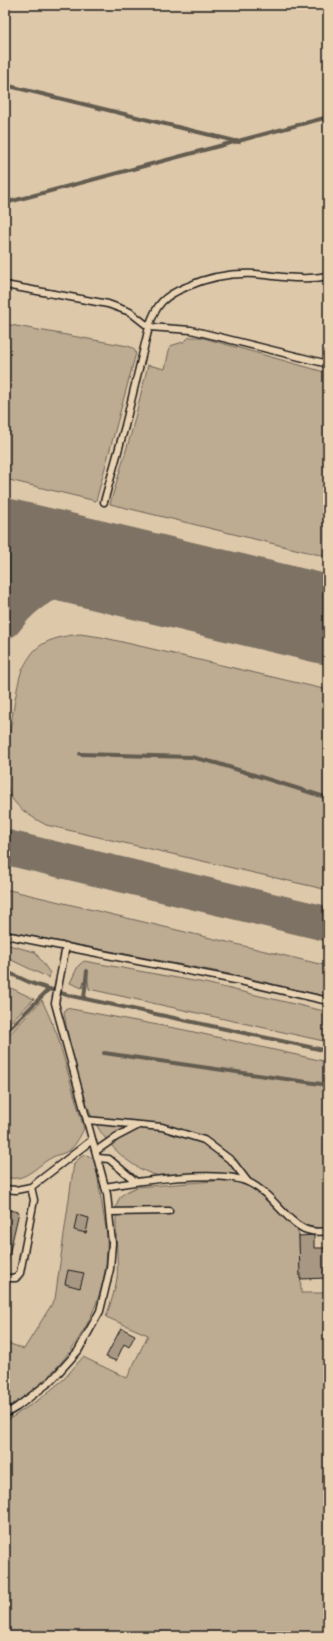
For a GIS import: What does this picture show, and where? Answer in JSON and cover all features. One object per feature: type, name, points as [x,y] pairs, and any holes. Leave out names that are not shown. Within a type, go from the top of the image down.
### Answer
[{"type":"lane","points":[[104,502],[125,426],[149,327],[154,312],[164,299],[177,290],[214,277],[232,274],[290,278],[328,276]]},
{"type":"lane","points":[[5,285],[66,295],[108,304],[130,312],[149,327],[191,330],[328,364]]},
{"type":"lane","points":[[5,935],[240,981],[328,1001]]},
{"type":"lane","points":[[5,1414],[17,1407],[51,1381],[78,1351],[100,1310],[110,1269],[112,1243],[110,1212],[106,1187],[55,1003],[66,946]]},
{"type":"lane","points":[[88,1120],[137,1126],[162,1127],[204,1140],[232,1161],[248,1182]]},
{"type":"lane","points":[[97,1155],[116,1137],[137,1126]]},
{"type":"lane","points":[[5,1188],[16,1190],[31,1187],[92,1140]]},
{"type":"lane","points":[[97,1155],[109,1159],[135,1181]]},
{"type":"lane","points":[[106,1187],[135,1181],[223,1176],[248,1182],[261,1189],[296,1224],[307,1230],[328,1231]]},
{"type":"lane","points":[[5,1278],[16,1278],[20,1272],[34,1200],[31,1187]]},
{"type":"lane","points":[[110,1212],[169,1211]]},
{"type":"shaded area","points":[[5,324],[128,346],[133,348],[136,353],[96,501],[5,479]]},
{"type":"shaded area","points":[[190,337],[200,337],[328,373],[328,557],[110,504],[131,434],[148,365],[165,369],[170,346],[183,342]]},
{"type":"shaded area","points":[[80,634],[101,637],[328,690],[328,890],[46,825],[28,814],[13,801],[7,788],[6,766],[12,716],[21,673],[33,652],[43,644],[61,637]]},
{"type":"shaded area","points":[[5,889],[328,966],[328,997],[230,974],[5,931]]},
{"type":"shaded area","points":[[5,944],[35,952],[50,973],[49,978],[5,957]]},
{"type":"shaded area","points":[[84,961],[205,983],[328,1012],[328,1042],[89,989],[87,972],[82,988],[70,983],[78,966]]},
{"type":"shaded area","points":[[5,985],[34,999],[5,1027]]},
{"type":"shaded area","points":[[42,1000],[57,1034],[84,1129],[69,1151],[51,1158],[24,1176],[18,1178],[5,1177],[5,1039]]},
{"type":"shaded area","points":[[66,1008],[185,1030],[328,1062],[328,1228],[316,1228],[306,1225],[296,1219],[263,1187],[244,1177],[224,1174],[202,1174],[170,1177],[157,1175],[145,1171],[122,1156],[103,1135],[95,1123],[85,1100],[71,1050],[64,1012]]},
{"type":"shaded area","points":[[87,1155],[95,1160],[107,1233],[106,1264],[101,1290],[92,1314],[80,1337],[64,1358],[47,1378],[27,1395],[5,1409],[5,1342],[24,1349],[55,1299],[74,1163],[82,1156]]},
{"type":"shaded area","points":[[227,1180],[238,1182],[258,1192],[283,1213],[297,1230],[299,1236],[301,1293],[328,1293],[328,1636],[5,1636],[5,1422],[41,1398],[64,1379],[83,1357],[127,1378],[148,1335],[106,1317],[117,1278],[116,1215],[119,1198],[126,1192],[137,1187]]},
{"type":"building","points":[[5,1209],[19,1212],[6,1268],[5,1268]]},
{"type":"building","points":[[77,1215],[89,1218],[86,1233],[74,1230]]},
{"type":"building","points":[[314,1235],[314,1248],[328,1248],[328,1278],[300,1279],[299,1236]]},
{"type":"building","points":[[68,1270],[84,1273],[80,1288],[65,1284]]},
{"type":"building","points":[[121,1328],[135,1335],[129,1347],[124,1344],[116,1361],[106,1357]]},
{"type":"waterway","points":[[5,85],[239,142]]},
{"type":"waterway","points":[[5,203],[328,117]]},
{"type":"waterway","points":[[80,754],[191,757],[216,763],[328,798]]},
{"type":"waterway","points":[[5,971],[31,983],[67,995],[328,1051]]},
{"type":"waterway","points":[[84,998],[87,971]]},
{"type":"waterway","points":[[5,1033],[49,989]]},
{"type":"waterway","points":[[104,1053],[328,1085]]},
{"type":"taxiway","points":[[5,621],[19,604],[34,592],[49,584],[64,579],[81,577],[139,575]]},
{"type":"taxiway","points":[[5,847],[328,924]]},
{"type":"runway","points":[[5,543],[328,620]]}]
